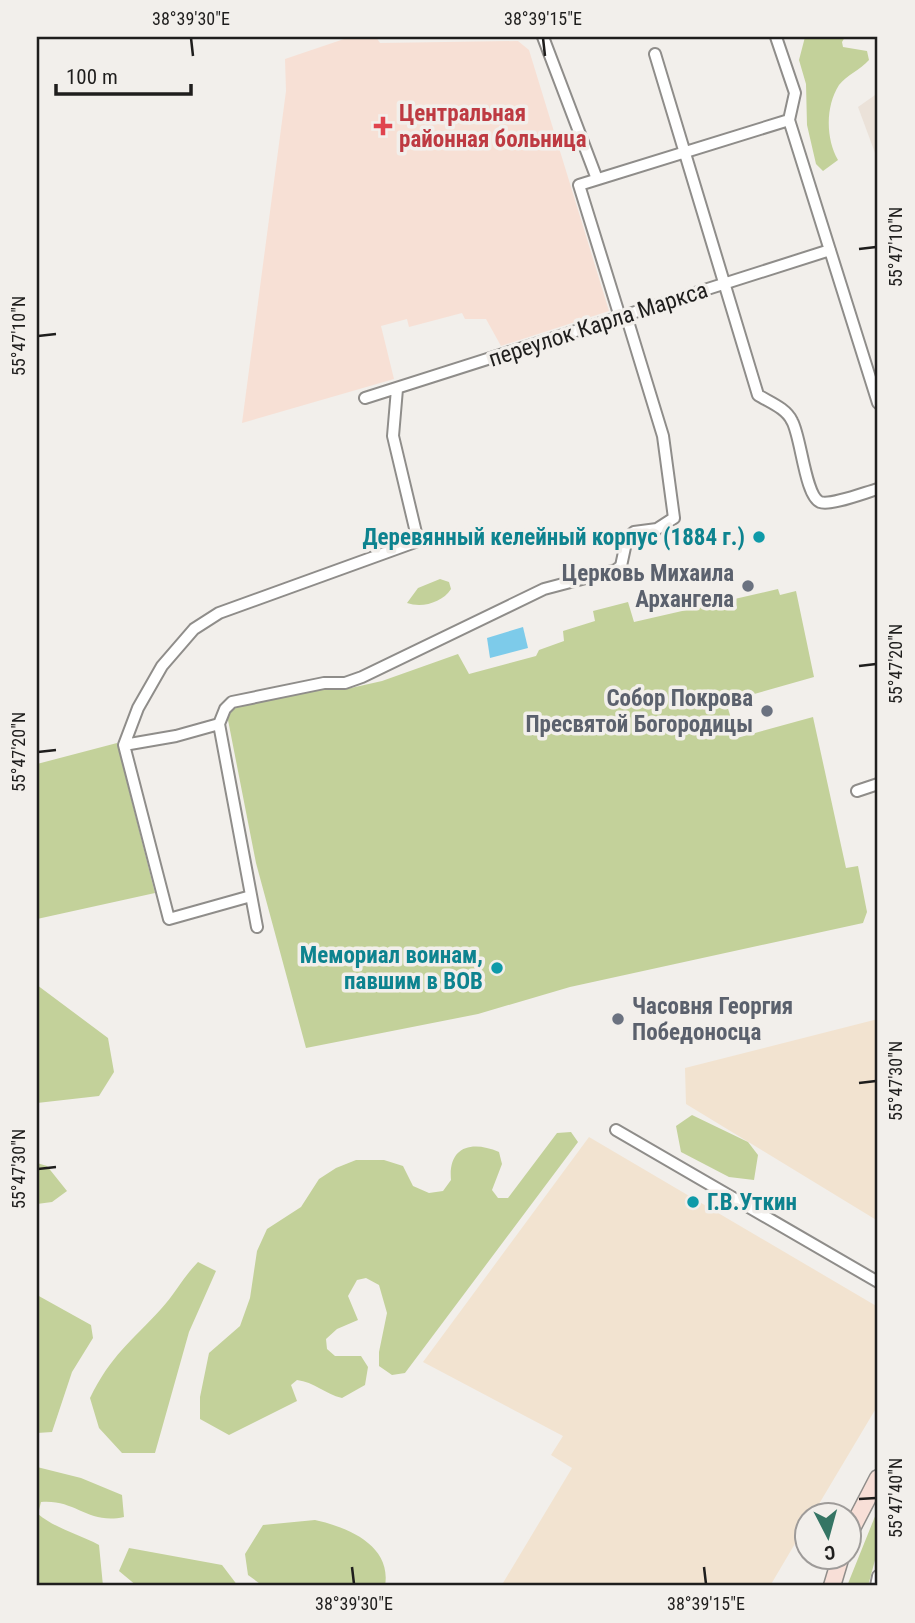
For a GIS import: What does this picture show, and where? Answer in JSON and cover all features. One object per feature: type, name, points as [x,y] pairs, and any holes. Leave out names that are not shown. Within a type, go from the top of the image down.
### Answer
[{"type":"main road","points":[[862,1510],[878,1478]]},
{"type":"street","points":[[543,37],[597,179]]},
{"type":"street","points":[[776,37],[795,93],[789,120],[878,403]]},
{"type":"street","points":[[656,54],[758,395],[786,412],[793,422],[804,466],[815,497],[820,502],[828,503],[878,489]]},
{"type":"street","points":[[257,927],[219,724],[232,702],[324,683],[345,683],[544,589],[616,570],[621,566],[627,538],[634,532],[657,529],[674,518],[663,436],[579,185],[789,120]]},
{"type":"street","name":"переулок Карла Маркса","points":[[365,398],[830,250]]},
{"type":"street","points":[[251,896],[169,919],[124,745],[138,708],[162,666],[194,629],[219,613],[418,541],[393,436],[397,389]]},
{"type":"street","points":[[124,745],[176,736],[219,724]]},
{"type":"street","points":[[857,792],[878,784]]},
{"type":"street","points":[[616,1130],[878,1282]]},
{"type":"street","points":[[876,1586],[878,1576]]},
{"type":"shaded area","points":[[350,37],[376,37],[380,43],[518,41],[529,50],[609,311],[501,346],[486,319],[465,319],[462,313],[409,327],[407,319],[381,326],[394,379],[242,423],[286,91],[285,59]]},
{"type":"shaded area","points":[[878,93],[878,161],[858,107]]},
{"type":"shaded area","points":[[878,1019],[878,1221],[686,1104],[685,1068]]},
{"type":"shaded area","points":[[589,1137],[878,1307],[878,1405],[821,1500],[792,1500],[792,1549],[770,1586],[508,1586],[503,1583],[572,1468],[551,1455],[563,1436],[423,1362]]},
{"type":"green space","points":[[805,37],[845,37],[843,47],[867,51],[869,60],[842,81],[834,94],[829,113],[829,133],[838,160],[823,171],[816,164],[807,125],[806,84],[799,60]]},
{"type":"green space","points":[[440,579],[449,582],[451,589],[442,598],[425,604],[407,603],[418,588]]},
{"type":"green space","points":[[778,589],[780,595],[796,591],[814,677],[726,702],[737,738],[813,717],[846,868],[858,866],[867,912],[863,923],[570,987],[478,1014],[306,1048],[256,863],[228,720],[228,713],[235,706],[320,687],[342,690],[382,681],[458,654],[469,674],[536,656],[539,650],[564,641],[563,631],[595,621],[593,611],[628,602],[634,622]]},
{"type":"green space","points":[[117,743],[155,893],[37,919],[37,764]]},
{"type":"green space","points":[[37,985],[108,1038],[114,1072],[99,1096],[37,1103]]},
{"type":"green space","points":[[692,1115],[748,1142],[758,1155],[754,1180],[729,1177],[681,1152],[676,1126]]},
{"type":"green space","points":[[571,1132],[578,1142],[405,1373],[392,1375],[379,1366],[387,1313],[379,1285],[366,1278],[357,1280],[348,1296],[358,1320],[337,1329],[326,1339],[327,1349],[335,1356],[361,1356],[368,1367],[365,1385],[342,1398],[297,1380],[291,1385],[297,1401],[229,1435],[200,1419],[200,1397],[209,1353],[240,1326],[250,1298],[257,1251],[267,1229],[301,1207],[319,1179],[356,1160],[384,1160],[403,1166],[413,1186],[429,1193],[443,1191],[451,1180],[453,1160],[457,1153],[471,1147],[489,1148],[499,1152],[502,1164],[492,1190],[498,1198],[508,1198],[557,1133]]},
{"type":"green space","points":[[37,1163],[47,1166],[67,1191],[52,1202],[37,1204]]},
{"type":"green space","points":[[198,1262],[216,1271],[189,1332],[155,1453],[122,1453],[99,1428],[90,1398],[114,1360],[166,1303]]},
{"type":"green space","points":[[37,1295],[91,1325],[93,1338],[72,1372],[52,1432],[37,1433]]},
{"type":"green space","points":[[37,1467],[81,1478],[122,1495],[124,1517],[101,1518],[53,1502],[41,1502],[38,1514],[52,1524],[99,1545],[103,1586],[37,1586]]},
{"type":"green space","points":[[878,1509],[878,1549],[868,1586],[847,1586],[853,1570],[862,1570],[862,1549]]},
{"type":"green space","points":[[315,1520],[365,1540],[382,1559],[385,1586],[263,1586],[248,1575],[245,1554],[263,1525]]},
{"type":"green space","points":[[129,1548],[222,1565],[238,1586],[137,1586],[119,1571]]},
{"type":"water","points":[[523,627],[528,648],[490,658],[487,638]]},
{"type":"place","name":"Центральная районная больница","points":[[383,126]]},
{"type":"place","name":"Деревянный келейный корпус (1884 г.)","points":[[759,537]]},
{"type":"place","name":"Церковь Михаила Архангела","points":[[748,586]]},
{"type":"place","name":"Собор Покрова Пресвятой Богородицы","points":[[767,711]]},
{"type":"place","name":"Мемориал воинам, павшим в ВОВ","points":[[497,968]]},
{"type":"place","name":"Часовня Георгия Победоносца","points":[[618,1019]]},
{"type":"place","name":"Г.В.Уткин","points":[[693,1202]]}]
